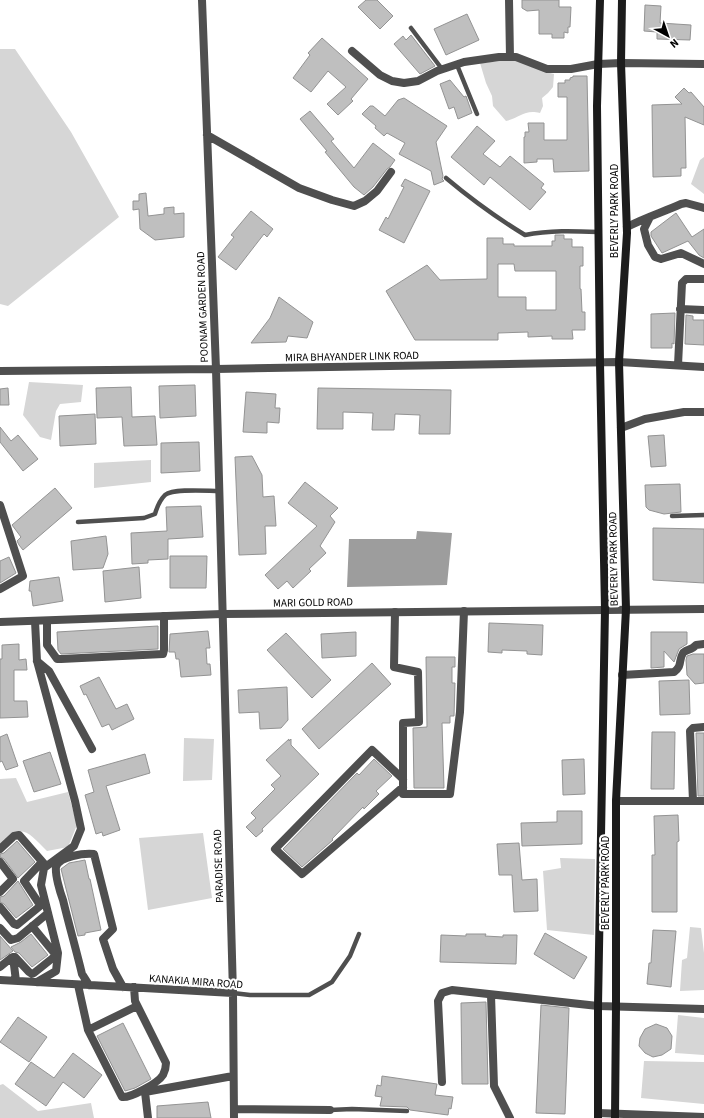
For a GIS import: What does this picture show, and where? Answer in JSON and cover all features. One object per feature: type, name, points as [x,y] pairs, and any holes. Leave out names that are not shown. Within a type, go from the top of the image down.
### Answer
[{"type":"main road","name":"BEVERLY PARK ROAD","points":[[598,1116],[598,1006],[605,610],[597,106],[600,0]]},
{"type":"main road","name":"BEVERLY PARK ROAD","points":[[615,1116],[616,801],[626,609],[620,362],[627,227],[621,62],[622,0]]},
{"type":"street","name":"POONAM GARDEN ROAD","points":[[202,0],[216,369],[222,614]]},
{"type":"street","points":[[509,0],[510,58]]},
{"type":"street","points":[[352,51],[380,75],[392,81],[404,83],[418,81],[442,69],[499,57],[516,58],[548,68],[571,69],[598,64],[621,62],[704,64]]},
{"type":"street","points":[[207,135],[299,188],[354,206],[365,201],[377,191],[391,172]]},
{"type":"street","points":[[627,227],[643,218],[650,217],[681,204],[686,203],[704,208]]},
{"type":"street","points":[[650,217],[644,229],[648,245],[655,257],[661,259],[681,253],[704,264]]},
{"type":"street","points":[[678,365],[682,283],[686,279],[704,279]]},
{"type":"street","points":[[680,309],[704,310]]},
{"type":"street","name":"MIRA BHAYANDER LINK ROAD","points":[[0,371],[620,362],[704,367]]},
{"type":"street","points":[[621,428],[645,419],[684,412],[704,412]]},
{"type":"street","points":[[0,505],[23,576],[0,589]]},
{"type":"street","name":"MARI GOLD ROAD","points":[[0,622],[222,614],[704,609]]},
{"type":"street","points":[[395,612],[394,667],[418,672],[419,722],[403,723],[403,794],[450,794],[460,712],[464,611]]},
{"type":"street","name":"PARADISE ROAD","points":[[222,614],[233,993],[234,1118]]},
{"type":"street","points":[[47,621],[47,645],[57,659],[69,659],[163,654],[164,616]]},
{"type":"street","points":[[35,621],[37,661],[82,829],[74,846],[44,864],[24,881],[48,913],[58,953],[56,971],[37,982]]},
{"type":"street","points":[[622,675],[674,672],[679,668],[683,653],[686,650],[690,650],[696,645],[704,644]]},
{"type":"street","points":[[37,661],[49,670],[92,749]]},
{"type":"street","points":[[693,801],[690,731],[693,728],[704,727]]},
{"type":"street","points":[[372,750],[403,783],[302,874],[275,849],[372,750]]},
{"type":"street","points":[[616,801],[704,801]]},
{"type":"street","points":[[0,849],[14,836],[19,835],[44,864],[40,904],[17,925],[14,924],[0,907]]},
{"type":"street","points":[[89,985],[82,974],[59,887],[56,868],[58,863],[66,858],[94,854],[113,929],[103,939],[113,968],[122,987]]},
{"type":"street","points":[[0,862],[13,880],[0,892]]},
{"type":"street","points":[[0,928],[11,940],[14,940],[48,913]]},
{"type":"street","points":[[13,957],[15,957],[32,974],[54,957],[55,954],[32,926]]},
{"type":"street","points":[[0,967],[13,957]]},
{"type":"street","points":[[13,957],[16,981]]},
{"type":"street","name":"KANAKIA MIRA ROAD","points":[[0,980],[233,993]]},
{"type":"street","points":[[78,985],[88,1030],[122,1098],[127,1098],[151,1085],[163,1076],[166,1069],[166,1063],[135,1001],[134,988]]},
{"type":"street","points":[[442,1082],[438,1001],[442,994],[452,990],[598,1006],[704,1009]]},
{"type":"street","points":[[491,995],[494,1086],[510,1118]]},
{"type":"street","points":[[88,1030],[137,1006]]},
{"type":"street","points":[[148,1118],[144,1092],[233,1076]]},
{"type":"street","points":[[234,1109],[330,1110]]},
{"type":"street","points":[[598,1116],[704,1117]]},
{"type":"lane","points":[[411,28],[442,69]]},
{"type":"lane","points":[[457,65],[477,114]]},
{"type":"lane","points":[[446,178],[499,219],[525,235],[538,232],[560,231],[600,232]]},
{"type":"lane","points":[[78,522],[144,518],[154,514],[161,500],[167,494],[178,491],[219,491]]},
{"type":"lane","points":[[672,516],[704,515]]},
{"type":"lane","name":"KANAKIA MIRA ROAD","points":[[233,993],[250,996],[309,995],[332,982],[350,956],[359,934]]},
{"type":"lane","points":[[330,1110],[352,1109],[407,1111]]},
{"type":"shaded area","points":[[0,49],[15,49],[71,132],[119,217],[8,306],[0,304]]},
{"type":"shaded area","points":[[511,60],[554,74],[553,87],[542,98],[543,106],[540,113],[530,112],[506,121],[493,106],[492,96],[480,63]]},
{"type":"shaded area","points":[[704,157],[704,194],[691,184],[700,160]]},
{"type":"shaded area","points":[[29,382],[83,385],[81,402],[60,404],[56,411],[51,440],[40,437],[23,415]]},
{"type":"shaded area","points":[[151,460],[151,482],[94,488],[94,463]]},
{"type":"shaded area","points":[[417,531],[452,533],[447,585],[347,587],[349,539],[416,539]]},
{"type":"shaded area","points":[[184,738],[214,739],[212,780],[183,781]]},
{"type":"shaded area","points":[[16,778],[27,802],[68,792],[77,825],[68,847],[47,851],[29,834],[19,831],[7,839],[0,847],[0,779]]},
{"type":"shaded area","points":[[203,833],[212,898],[148,910],[139,838]]},
{"type":"shaded area","points":[[560,858],[595,859],[594,935],[547,930],[543,871],[561,868]]},
{"type":"shaded area","points":[[690,927],[701,928],[704,953],[704,990],[680,991],[682,960],[687,958]]},
{"type":"shaded area","points":[[678,1015],[704,1018],[704,1055],[675,1053]]},
{"type":"shaded area","points":[[644,1061],[704,1062],[704,1104],[641,1098]]},
{"type":"shaded area","points":[[3,1084],[38,1111],[91,1103],[94,1118],[0,1118],[0,1085]]},
{"type":"building","points":[[366,0],[377,0],[393,16],[380,29],[358,7]]},
{"type":"building","points":[[522,0],[559,0],[559,7],[571,7],[570,27],[568,27],[568,33],[564,32],[564,38],[552,38],[552,34],[539,34],[539,10],[527,11],[522,8]]},
{"type":"building","points":[[645,5],[661,6],[660,23],[691,25],[690,40],[657,39],[657,32],[644,31]]},
{"type":"building","points":[[467,14],[479,40],[446,55],[434,29]]},
{"type":"building","points":[[411,35],[435,66],[420,74],[394,44],[403,36],[406,40]]},
{"type":"building","points":[[322,38],[368,79],[351,99],[353,101],[338,115],[327,104],[346,87],[328,71],[311,92],[293,78],[310,55],[308,53]]},
{"type":"building","points":[[573,76],[587,76],[589,171],[554,172],[553,159],[537,159],[537,162],[524,163],[524,137],[525,132],[529,132],[528,123],[544,123],[544,140],[567,140],[567,97],[558,97],[558,83],[565,83],[565,80],[570,80]]},
{"type":"building","points":[[450,80],[464,97],[466,96],[472,113],[458,119],[454,107],[449,109],[440,84]]},
{"type":"building","points":[[684,88],[689,93],[691,92],[704,107],[704,125],[685,117],[686,168],[681,168],[681,176],[653,177],[652,105],[682,104],[675,97]]},
{"type":"building","points":[[404,98],[447,126],[436,142],[443,176],[442,179],[444,181],[434,185],[431,171],[399,154],[405,143],[387,133],[384,136],[375,128],[376,126],[362,114],[370,106],[373,106],[385,116],[398,100]]},
{"type":"building","points":[[310,111],[334,139],[331,141],[354,168],[373,143],[395,160],[373,187],[364,195],[354,187],[325,152],[327,151],[300,119]]},
{"type":"building","points":[[477,126],[495,141],[483,154],[500,167],[510,156],[544,184],[541,188],[546,192],[530,210],[490,177],[484,185],[451,157]]},
{"type":"building","points":[[405,179],[430,191],[404,243],[379,230],[386,217],[388,219],[404,187],[401,186]]},
{"type":"building","points":[[146,193],[148,216],[164,214],[164,208],[174,207],[174,214],[184,213],[184,237],[155,240],[140,229],[139,209],[133,210],[133,201],[139,201],[139,194]]},
{"type":"building","points":[[251,211],[273,229],[267,237],[264,234],[236,270],[218,257],[234,237],[231,235]]},
{"type":"building","points":[[676,213],[692,237],[704,229],[704,258],[699,255],[688,241],[662,253],[651,236],[651,232]]},
{"type":"building","points":[[555,235],[564,235],[564,239],[572,239],[572,247],[583,247],[583,266],[580,266],[580,289],[582,312],[585,312],[585,330],[572,330],[573,339],[552,339],[552,336],[528,337],[528,332],[498,333],[498,340],[415,340],[386,291],[427,265],[440,280],[487,279],[487,238],[503,238],[503,244],[514,244],[514,246],[552,246],[552,241],[555,241]],"holes":[[[498,264],[514,264],[515,271],[556,271],[556,310],[526,310],[526,297],[498,297]]]},
{"type":"building","points":[[279,297],[313,322],[307,338],[288,336],[286,342],[251,343],[270,318]]},
{"type":"building","points":[[675,313],[674,344],[672,343],[672,348],[651,348],[651,314]]},
{"type":"building","points":[[686,315],[693,316],[693,320],[704,320],[704,345],[685,344]]},
{"type":"building","points":[[195,385],[196,416],[160,418],[159,386]]},
{"type":"building","points":[[131,387],[132,417],[155,416],[157,445],[124,446],[122,417],[97,418],[96,388]]},
{"type":"building","points":[[8,388],[9,405],[0,405],[0,389]]},
{"type":"building","points":[[318,388],[451,390],[450,434],[419,434],[420,415],[395,414],[394,430],[372,430],[373,413],[343,412],[343,429],[317,429]]},
{"type":"building","points":[[246,392],[276,394],[275,408],[280,408],[279,423],[267,422],[267,433],[243,432]]},
{"type":"building","points":[[95,414],[96,444],[60,446],[59,416]]},
{"type":"building","points":[[0,427],[11,441],[18,435],[38,459],[23,471],[0,442]]},
{"type":"building","points":[[664,435],[666,466],[651,467],[648,436]]},
{"type":"building","points":[[199,442],[200,471],[161,473],[161,443]]},
{"type":"building","points":[[252,456],[262,475],[263,497],[274,496],[276,526],[265,526],[266,554],[239,555],[235,457]]},
{"type":"building","points":[[305,482],[338,508],[330,516],[335,522],[320,546],[326,553],[309,569],[311,571],[293,588],[287,581],[278,589],[265,575],[317,526],[288,503]]},
{"type":"building","points":[[680,484],[681,512],[664,514],[649,510],[646,507],[645,485]]},
{"type":"building","points":[[55,488],[72,508],[23,550],[17,541],[21,537],[12,525]]},
{"type":"building","points":[[201,506],[203,537],[168,539],[168,559],[148,560],[148,563],[132,564],[131,533],[167,531],[166,507]]},
{"type":"building","points":[[653,528],[704,529],[704,583],[653,580]]},
{"type":"building","points":[[106,536],[108,554],[103,568],[73,570],[71,541]]},
{"type":"building","points":[[170,556],[207,556],[206,588],[170,588]]},
{"type":"building","points":[[9,557],[16,573],[0,583],[0,561]]},
{"type":"building","points":[[139,567],[141,598],[105,602],[103,571]]},
{"type":"building","points":[[59,577],[63,601],[33,606],[31,591],[29,591],[30,581]]},
{"type":"building","points":[[489,623],[543,625],[542,655],[527,654],[527,651],[502,650],[502,653],[488,652]]},
{"type":"building","points":[[158,626],[158,649],[61,654],[58,650],[57,632]]},
{"type":"building","points":[[208,631],[210,648],[206,648],[207,664],[210,664],[211,675],[181,677],[179,659],[176,659],[175,652],[169,652],[170,634]]},
{"type":"building","points":[[356,632],[356,656],[322,658],[321,634]]},
{"type":"building","points":[[651,632],[687,632],[687,644],[679,649],[674,662],[664,651],[664,667],[651,668]]},
{"type":"building","points":[[286,633],[331,680],[312,698],[267,650]]},
{"type":"building","points":[[19,644],[19,660],[26,659],[27,670],[14,670],[14,701],[27,701],[28,717],[0,718],[0,659],[2,659],[2,645]]},
{"type":"building","points":[[693,654],[704,654],[704,683],[695,684],[687,675],[687,656]]},
{"type":"building","points":[[426,657],[455,657],[455,667],[452,667],[452,683],[455,683],[454,716],[450,716],[450,723],[442,723],[444,788],[414,788],[413,728],[427,727]]},
{"type":"building","points":[[372,663],[391,684],[319,749],[302,729]]},
{"type":"building","points":[[99,677],[116,709],[127,704],[134,719],[112,730],[109,724],[102,727],[86,694],[84,695],[80,686]]},
{"type":"building","points":[[689,680],[690,714],[660,715],[659,681]]},
{"type":"building","points":[[287,687],[288,720],[281,728],[260,729],[259,712],[239,713],[238,690]]},
{"type":"building","points":[[652,732],[675,732],[674,789],[651,789]]},
{"type":"building","points":[[696,733],[704,733],[704,796],[698,796]]},
{"type":"building","points":[[7,734],[18,766],[6,770],[2,761],[0,762],[0,737]]},
{"type":"building","points":[[289,739],[289,741],[291,739],[291,745],[319,774],[262,829],[263,831],[256,837],[246,827],[256,818],[251,813],[275,789],[271,785],[281,776],[266,760]]},
{"type":"building","points":[[50,752],[61,784],[34,792],[23,761]]},
{"type":"building","points":[[145,754],[150,773],[106,786],[120,830],[103,836],[102,832],[96,834],[85,795],[94,792],[88,770]]},
{"type":"building","points":[[374,759],[392,776],[376,791],[379,794],[364,809],[363,807],[332,839],[333,840],[302,867],[283,849],[357,773],[359,775]]},
{"type":"building","points":[[584,759],[585,794],[563,795],[562,760]]},
{"type":"building","points":[[557,811],[582,811],[582,844],[522,846],[521,823],[557,822]]},
{"type":"building","points":[[678,815],[679,841],[677,842],[677,912],[652,912],[652,855],[655,855],[654,816]]},
{"type":"building","points":[[17,841],[35,862],[18,878],[4,859],[0,857],[0,854],[4,853]]},
{"type":"building","points":[[519,843],[522,880],[537,879],[538,911],[514,912],[512,875],[499,875],[497,844]]},
{"type":"building","points":[[85,860],[101,930],[78,936],[61,869],[69,863]]},
{"type":"building","points":[[18,881],[33,905],[16,918],[4,904],[0,902],[0,897],[4,896]]},
{"type":"building","points":[[653,930],[676,931],[671,987],[647,984],[649,963],[651,963]]},
{"type":"building","points":[[545,933],[587,957],[574,979],[534,954]]},
{"type":"building","points":[[31,934],[48,955],[32,967],[11,947],[21,942]]},
{"type":"building","points":[[466,934],[486,934],[485,936],[503,937],[503,935],[517,935],[516,964],[440,962],[441,935],[466,936]]},
{"type":"building","points":[[0,936],[13,951],[0,960]]},
{"type":"building","points":[[486,1002],[488,1084],[462,1084],[461,1003]]},
{"type":"building","points":[[541,1005],[569,1008],[565,1114],[536,1113]]},
{"type":"building","points":[[18,1017],[47,1037],[29,1062],[0,1042]]},
{"type":"building","points":[[123,1023],[151,1079],[135,1088],[125,1091],[97,1036]]},
{"type":"building","points":[[656,1024],[667,1028],[672,1036],[671,1049],[662,1055],[653,1057],[645,1053],[639,1046],[640,1038],[645,1029]]},
{"type":"building","points":[[73,1053],[102,1075],[84,1098],[63,1082],[46,1106],[15,1084],[31,1062],[54,1078]]},
{"type":"building","points":[[382,1076],[437,1084],[435,1095],[453,1097],[451,1109],[449,1108],[448,1115],[410,1110],[407,1107],[380,1106],[382,1097],[375,1096],[377,1085],[381,1086]]},
{"type":"building","points":[[208,1102],[211,1118],[157,1118],[157,1106]]}]
